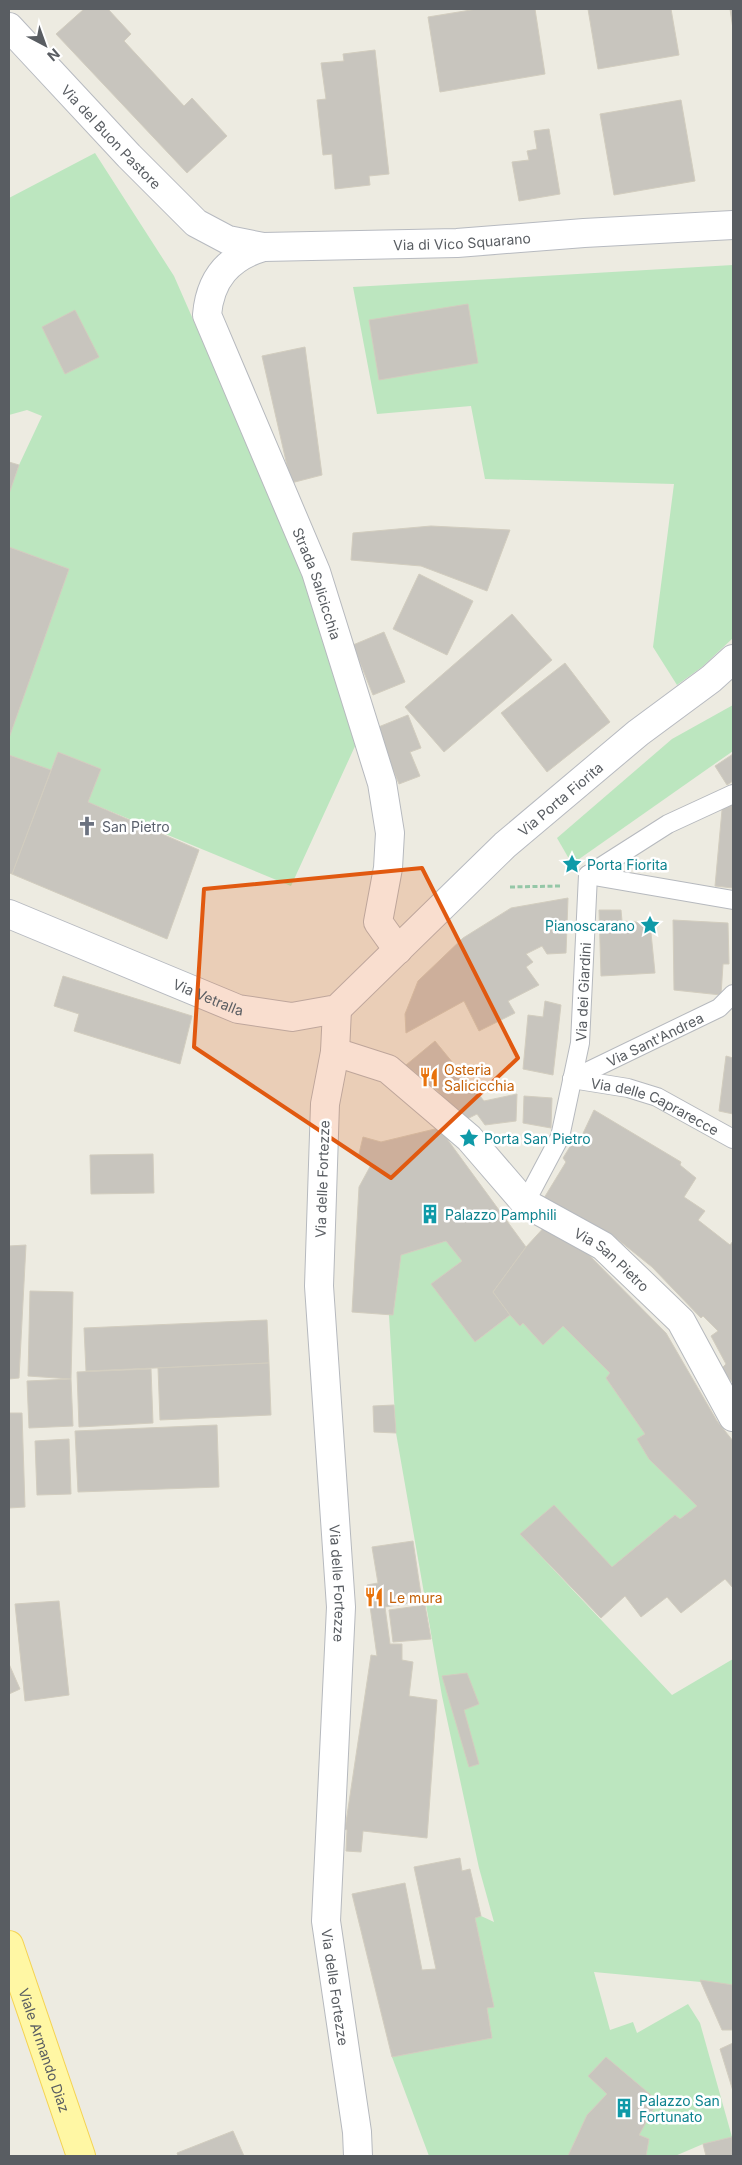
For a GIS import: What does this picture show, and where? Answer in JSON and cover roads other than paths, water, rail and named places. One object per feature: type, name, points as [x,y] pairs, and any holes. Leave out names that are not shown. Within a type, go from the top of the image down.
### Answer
[{"type":"main road","name":"Viale Armando Diaz","points":[[9,1945],[81,2156]]},
{"type":"street","name":"Via del Buon Pastore","points":[[9,27],[129,156],[196,223]]},
{"type":"street","name":"Via di Vico Squarano","points":[[196,223],[228,240],[263,247],[457,243],[584,233],[733,225]]},
{"type":"street","name":"Strada Salicicchia","points":[[263,247],[247,252],[232,260],[221,273],[211,293],[207,315],[316,572],[382,783],[390,833],[388,868],[378,922],[398,950]]},
{"type":"street","name":"Via Porta Fiorita","points":[[398,950],[505,845],[638,733],[712,679],[733,659]]},
{"type":"street","name":"Via Vetralla","points":[[9,914],[238,1009],[292,1017],[337,1010]]},
{"type":"street","points":[[337,1010],[398,950]]},
{"type":"street","name":"Via delle Fortezze","points":[[337,1010],[335,1052],[325,1104],[319,1286],[341,1607],[326,1921],[357,2132],[358,2156]]},
{"type":"street","name":"Via San Pietro","points":[[335,1052],[388,1069],[469,1138],[524,1203],[603,1246],[681,1321],[733,1417]]},
{"type":"lane","points":[[588,875],[668,824],[733,794]]},
{"type":"lane","points":[[588,875],[733,900]]},
{"type":"lane","name":"Via dei Giardini","points":[[524,1203],[560,1137],[580,1043],[588,875]]},
{"type":"lane","name":"Via Sant'Andrea","points":[[572,1079],[719,1008],[733,994]]},
{"type":"lane","name":"Via delle Caprarecce","points":[[572,1079],[628,1088],[657,1097],[733,1139]]},
{"type":"place","name":"San Pietro","points":[[87,826]]},
{"type":"place","name":"Porta Fiorita","points":[[572,864]]},
{"type":"place","name":"Pianoscarano","points":[[650,925]]},
{"type":"place","name":"Osteria Salicicchia","points":[[429,1077]]},
{"type":"place","name":"Porta San Pietro","points":[[469,1138]]},
{"type":"place","name":"Palazzo Pamphili","points":[[430,1214]]},
{"type":"place","name":"Le mura","points":[[374,1597]]},
{"type":"place","name":"Palazzo San Fortunato","points":[[624,2108]]}]
